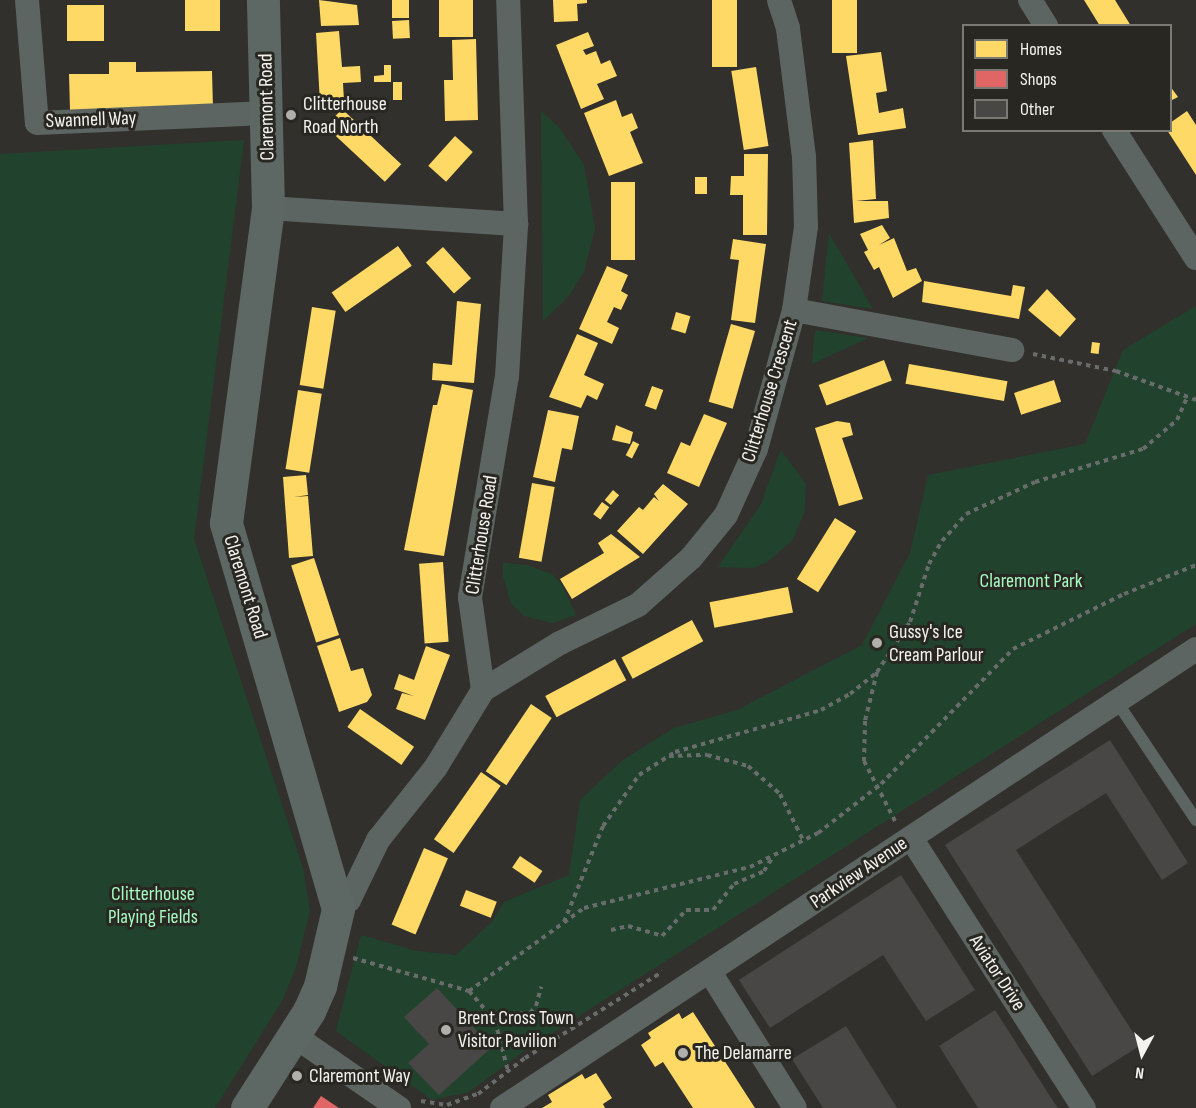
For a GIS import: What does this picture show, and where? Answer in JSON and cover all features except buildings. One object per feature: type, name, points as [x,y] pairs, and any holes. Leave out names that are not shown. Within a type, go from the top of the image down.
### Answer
[{"type":"street","name":"Swannell Way","points":[[27,0],[37,123],[268,113]]},
{"type":"street","name":"Claremont Road","points":[[247,1108],[293,1035],[320,986],[338,909],[226,523],[268,208],[268,113],[263,0]]},
{"type":"street","name":"Clitterhouse Road","points":[[483,690],[470,597],[507,377],[516,224],[508,0]]},
{"type":"street","name":"Clitterhouse Crescent","points":[[483,690],[560,643],[638,605],[691,558],[726,514],[756,449],[794,310],[806,227],[804,157],[788,28],[779,0]]},
{"type":"street","points":[[1030,0],[1045,24]]},
{"type":"street","points":[[1115,132],[1196,258]]},
{"type":"street","points":[[268,208],[516,224]]},
{"type":"street","points":[[794,310],[1012,350]]},
{"type":"street","name":"Parkview Avenue","points":[[511,1104],[710,972],[904,831],[1117,702],[1196,649]]},
{"type":"street","points":[[338,909],[349,900],[378,840],[436,767],[483,690]]},
{"type":"street","name":"Aviator Drive","points":[[904,831],[1084,1108]]},
{"type":"street","points":[[710,972],[795,1108]]},
{"type":"street","points":[[293,1035],[406,1102]]},
{"type":"lane","points":[[1117,702],[1196,820]]},
{"type":"path","points":[[1012,350],[1116,371],[1196,400]]},
{"type":"path","points":[[564,922],[613,808],[639,775],[666,757],[821,710],[850,694],[877,672],[917,609],[929,564],[942,541],[966,514],[1027,485],[1143,449],[1177,420],[1187,398]]},
{"type":"path","points":[[469,991],[584,908],[750,867],[804,842],[853,810],[876,789],[1013,649],[1124,594],[1196,565]]},
{"type":"path","points":[[877,672],[863,740],[864,761],[876,789],[904,831]]},
{"type":"path","points":[[666,757],[707,756],[748,766],[780,794],[804,842]]},
{"type":"path","points":[[611,930],[628,926],[662,936],[686,910],[713,910],[734,884],[764,871],[772,858]]},
{"type":"path","points":[[350,950],[349,957],[469,991],[495,1021],[508,1071]]},
{"type":"path","points":[[495,1021],[502,1014],[530,1013],[537,1006],[541,987]]},
{"type":"path","points":[[406,1102],[447,1105],[478,1094],[525,1058]]},
{"type":"green space","points":[[541,111],[559,127],[584,165],[595,228],[584,272],[569,296],[543,321]]},
{"type":"green space","name":"Clitterhouse Playing Fields","points":[[244,140],[194,539],[303,868],[310,910],[296,967],[282,1001],[215,1108],[0,1108],[0,154]]},
{"type":"green space","points":[[829,233],[873,309],[822,301]]},
{"type":"green space","name":"Claremont Park","points":[[1196,306],[1196,624],[524,1051],[469,1092],[432,1100],[336,1031],[361,935],[417,951],[456,955],[493,921],[504,902],[569,875],[580,800],[624,759],[674,728],[737,710],[862,645],[910,553],[928,475],[1085,444],[1123,350]]},
{"type":"green space","points":[[815,330],[868,338],[812,364]]},
{"type":"green space","points":[[781,450],[806,484],[805,511],[792,541],[766,563],[753,568],[718,567],[760,506]]},
{"type":"green space","points":[[503,563],[527,565],[552,574],[562,585],[576,615],[553,623],[524,616],[511,603],[503,577]]},
{"type":"place","name":"Clitterhouse Road North","points":[[291,115]]},
{"type":"place","name":"Gussy's Ice Cream Parlour","points":[[877,643]]},
{"type":"place","name":"Brent Cross Town Visitor Pavilion","points":[[446,1030]]},
{"type":"place","name":"The Delamarre","points":[[683,1053]]},
{"type":"place","name":"Claremont Way","points":[[297,1076]]}]
